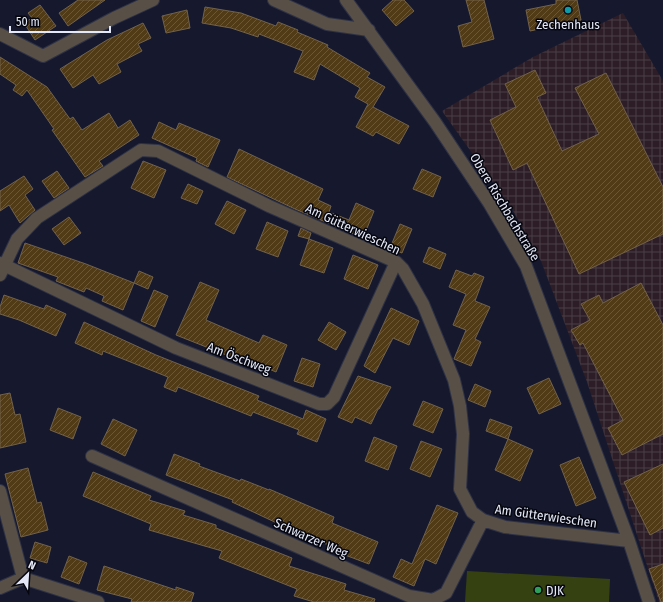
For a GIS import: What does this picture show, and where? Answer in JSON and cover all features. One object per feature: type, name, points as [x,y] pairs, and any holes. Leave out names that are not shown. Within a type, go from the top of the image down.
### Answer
[{"type":"street","points":[[0,34],[43,56],[114,18],[154,0]]},
{"type":"street","points":[[274,0],[327,24],[369,30]]},
{"type":"street","name":"Obere Rischbachstraße","points":[[346,0],[435,122],[481,190],[526,266],[629,541],[649,602]]},
{"type":"street","name":"Am Gütterwieschen","points":[[1,268],[17,239],[37,218],[141,150],[149,149],[158,152],[269,206],[396,262],[403,269],[423,304],[454,380],[460,406],[463,434],[460,489],[472,512],[483,520],[506,527],[629,541]]},
{"type":"street","name":"Am Öschweg","points":[[1,268],[176,348],[319,404],[327,404],[334,397],[396,262]]},
{"type":"street","name":"Schwarzer Weg","points":[[92,456],[409,596],[433,600],[446,593],[483,520]]},
{"type":"street","points":[[0,491],[23,578]]},
{"type":"street","points":[[0,588],[23,578],[98,602]]},
{"type":"shaded area","points":[[623,13],[663,81],[663,602],[659,602],[587,382],[541,261],[512,209],[442,111],[533,57]]},
{"type":"green space","name":"DJK","points":[[467,571],[610,579],[609,602],[465,602]]},
{"type":"building","points":[[78,0],[105,0],[68,26],[59,13]]},
{"type":"building","points":[[393,0],[404,0],[414,11],[396,26],[382,10]]},
{"type":"building","points":[[466,0],[484,0],[494,39],[463,47],[458,26],[472,22]]},
{"type":"building","points":[[556,0],[577,0],[581,20],[530,31],[526,10],[556,4]]},
{"type":"building","points":[[40,5],[56,26],[35,40],[24,23],[32,18],[28,13]]},
{"type":"building","points":[[205,7],[241,13],[276,26],[278,22],[298,30],[297,32],[328,45],[327,47],[370,73],[367,77],[385,87],[373,107],[409,126],[399,144],[376,132],[373,136],[356,127],[368,104],[355,97],[360,88],[320,64],[314,80],[294,72],[303,51],[259,34],[258,37],[231,28],[202,23]]},
{"type":"building","points":[[187,10],[190,28],[166,33],[162,16]]},
{"type":"building","points":[[143,23],[151,38],[138,44],[142,51],[117,64],[121,72],[99,84],[93,75],[73,88],[60,69],[107,40]]},
{"type":"building","points":[[0,57],[47,87],[70,119],[73,117],[82,130],[109,113],[118,128],[130,120],[139,135],[99,161],[103,166],[85,177],[52,130],[54,129],[27,90],[22,96],[13,90],[16,85],[0,74]]},
{"type":"building","points":[[535,70],[546,93],[537,97],[562,151],[599,134],[575,88],[606,73],[663,187],[663,234],[579,274],[527,163],[513,170],[490,120],[516,107],[505,84]]},
{"type":"building","points":[[159,122],[176,130],[179,123],[220,140],[208,167],[196,161],[197,158],[152,138]]},
{"type":"building","points":[[239,149],[323,189],[318,200],[331,206],[329,212],[349,220],[356,203],[374,211],[363,238],[295,209],[227,177]]},
{"type":"building","points":[[143,161],[166,170],[154,198],[131,188]]},
{"type":"building","points":[[422,169],[441,177],[433,197],[413,189]]},
{"type":"building","points":[[57,171],[69,188],[54,198],[42,181]]},
{"type":"building","points":[[24,176],[33,189],[25,195],[35,210],[20,223],[9,205],[0,211],[0,191]]},
{"type":"building","points":[[188,184],[203,191],[197,204],[181,198]]},
{"type":"building","points":[[227,201],[246,210],[234,234],[215,224]]},
{"type":"building","points":[[69,217],[81,233],[64,245],[52,229]]},
{"type":"building","points":[[267,222],[288,231],[278,257],[256,249]]},
{"type":"building","points":[[400,224],[412,229],[402,253],[390,248]]},
{"type":"building","points":[[301,228],[311,233],[309,239],[298,236]]},
{"type":"building","points":[[309,239],[333,248],[324,273],[300,265]]},
{"type":"building","points":[[25,243],[86,264],[134,283],[123,310],[102,301],[104,296],[86,288],[84,292],[56,281],[58,277],[18,263]]},
{"type":"building","points":[[429,247],[446,254],[440,269],[423,262]]},
{"type":"building","points":[[353,255],[378,265],[368,289],[344,279]]},
{"type":"building","points":[[456,270],[472,276],[474,273],[484,277],[475,301],[490,307],[475,339],[481,342],[471,366],[454,359],[466,330],[453,325],[466,294],[449,287]]},
{"type":"building","points":[[139,271],[153,277],[148,289],[134,283]]},
{"type":"building","points":[[200,282],[219,290],[206,320],[259,343],[263,335],[287,345],[276,372],[236,355],[234,358],[176,335]]},
{"type":"building","points":[[641,283],[663,325],[663,434],[622,455],[608,428],[623,420],[583,343],[580,345],[571,330],[590,320],[581,304],[599,295],[603,303]]},
{"type":"building","points":[[154,290],[168,296],[155,327],[141,321]]},
{"type":"building","points":[[4,295],[44,309],[46,305],[66,314],[56,336],[19,320],[0,314],[0,307]]},
{"type":"building","points":[[391,308],[419,321],[409,345],[393,338],[375,373],[364,366]]},
{"type":"building","points":[[84,322],[156,355],[259,396],[257,400],[303,419],[306,410],[326,419],[317,442],[297,434],[299,430],[253,412],[251,416],[178,387],[176,392],[164,387],[168,377],[103,351],[102,355],[75,343]]},
{"type":"building","points":[[329,322],[346,332],[336,350],[318,340]]},
{"type":"building","points":[[302,358],[320,364],[313,387],[294,381]]},
{"type":"building","points":[[358,376],[391,387],[371,424],[355,417],[352,423],[338,417]]},
{"type":"building","points":[[549,378],[561,404],[539,414],[527,388]]},
{"type":"building","points":[[475,384],[491,391],[485,407],[468,400]]},
{"type":"building","points":[[10,393],[15,415],[20,414],[26,442],[0,448],[0,395]]},
{"type":"building","points":[[423,401],[443,409],[433,433],[413,425]]},
{"type":"building","points":[[58,408],[81,417],[73,439],[50,430]]},
{"type":"building","points":[[113,419],[137,430],[125,456],[101,444]]},
{"type":"building","points":[[490,419],[512,427],[508,439],[486,431]]},
{"type":"building","points":[[374,437],[397,446],[388,470],[365,461]]},
{"type":"building","points":[[508,439],[533,450],[520,481],[495,470]]},
{"type":"building","points":[[421,441],[442,449],[430,477],[410,469]]},
{"type":"building","points":[[174,454],[200,464],[199,466],[240,481],[241,479],[269,489],[334,517],[332,523],[378,542],[369,564],[345,555],[346,552],[296,532],[232,502],[233,500],[166,475]]},
{"type":"building","points":[[579,457],[596,498],[576,506],[560,465]]},
{"type":"building","points":[[663,464],[663,528],[650,535],[624,482]]},
{"type":"building","points":[[28,468],[37,503],[41,502],[48,530],[21,537],[5,474]]},
{"type":"building","points":[[93,472],[151,496],[149,500],[185,511],[183,515],[216,525],[216,528],[292,558],[289,566],[346,584],[344,590],[375,599],[374,602],[314,602],[294,596],[297,589],[219,558],[222,551],[149,530],[151,524],[83,496]]},
{"type":"building","points":[[437,505],[458,513],[436,564],[425,559],[414,586],[393,577],[401,559],[412,564]]},
{"type":"building","points":[[35,542],[51,547],[47,563],[30,558]]},
{"type":"building","points":[[69,556],[87,563],[79,584],[61,577]]},
{"type":"building","points":[[663,564],[663,602],[661,602],[649,569]]},
{"type":"building","points":[[104,566],[176,590],[176,587],[194,593],[191,602],[131,602],[132,599],[97,590]]},
{"type":"place","name":"Zechenhaus","points":[[568,10]]},
{"type":"place","name":"DJK","points":[[538,590]]}]
